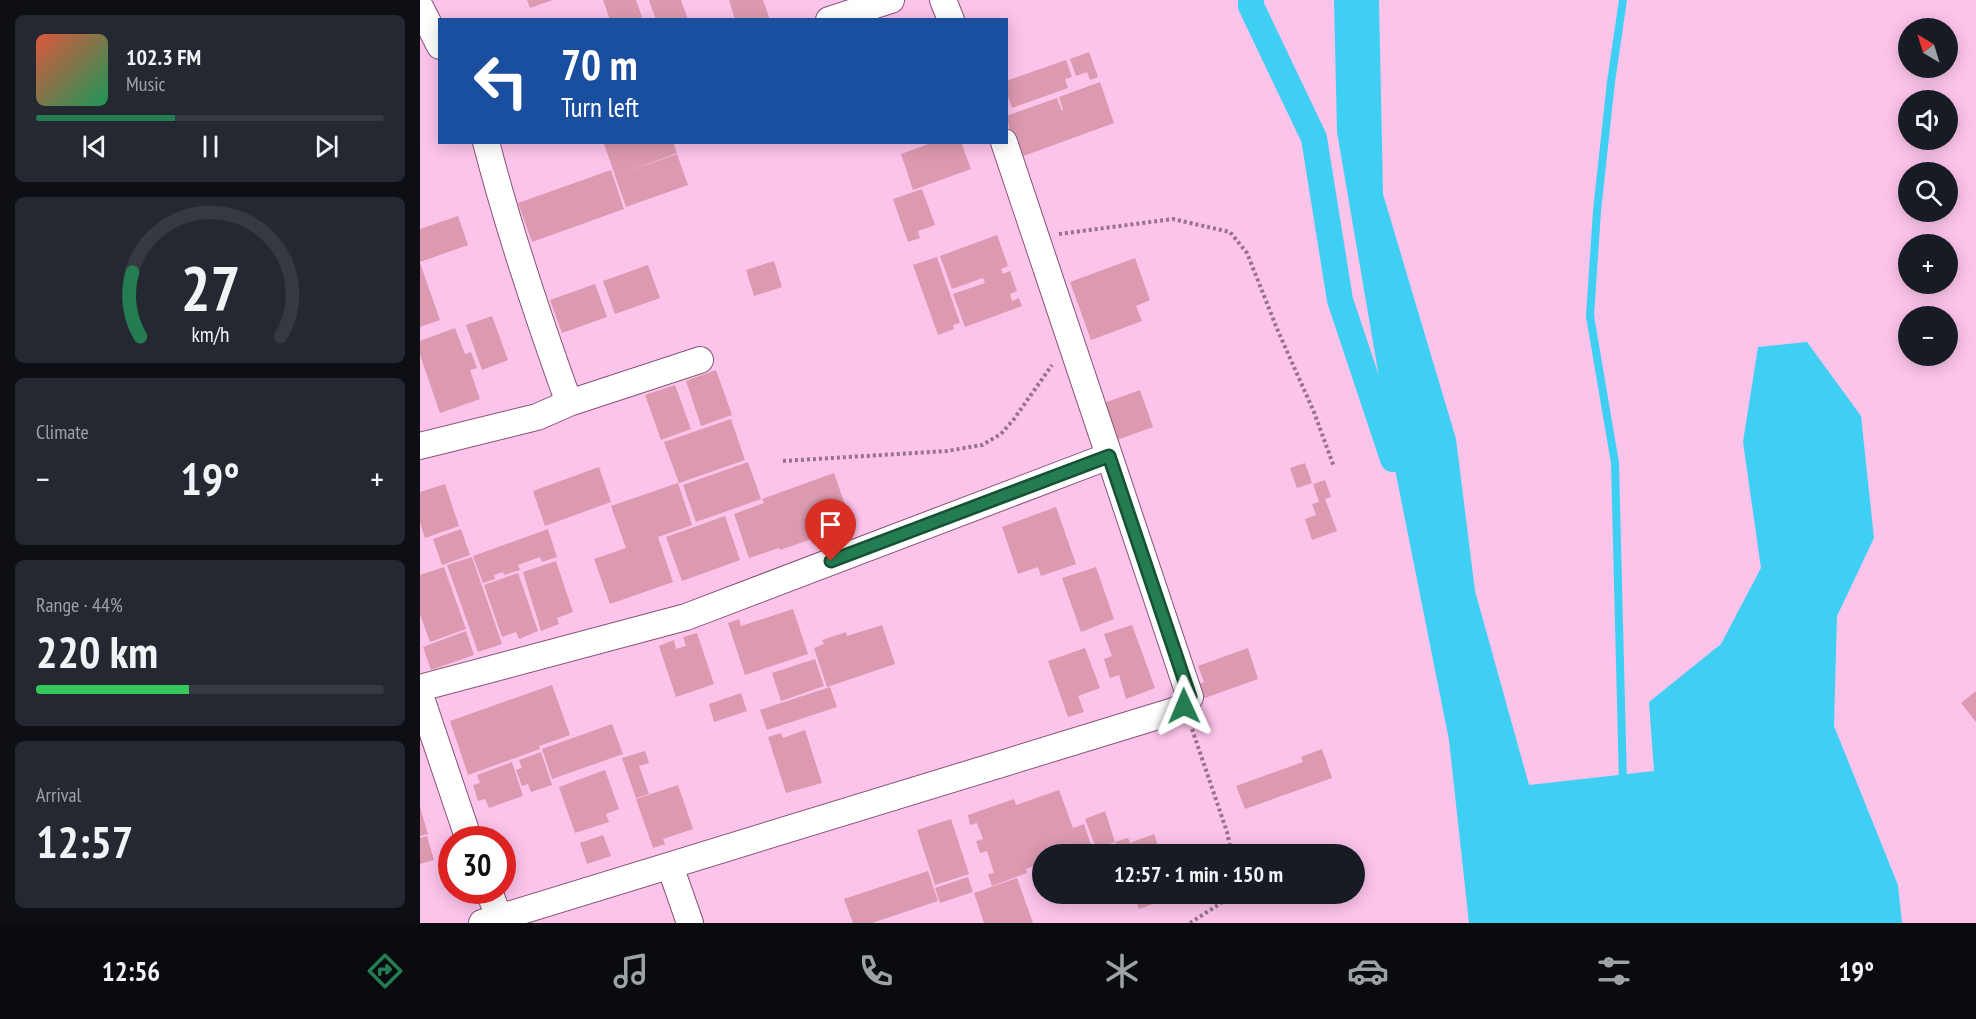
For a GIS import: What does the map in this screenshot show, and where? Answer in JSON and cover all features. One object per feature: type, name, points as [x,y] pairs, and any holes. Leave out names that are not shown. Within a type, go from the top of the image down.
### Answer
[{"type":"street","points":[[835,18],[891,0]]},
{"type":"street","points":[[942,0],[950,18]]},
{"type":"street","points":[[420,7],[438,42]]},
{"type":"street","points":[[487,144],[525,280],[569,403]]},
{"type":"street","points":[[491,904],[494,921],[1184,706],[1190,697],[1005,144]]},
{"type":"street","points":[[420,446],[537,417],[569,403],[700,360]]},
{"type":"street","points":[[420,688],[686,617],[1109,456]]},
{"type":"street","points":[[420,696],[465,826]]},
{"type":"street","points":[[670,866],[690,923]]},
{"type":"path","points":[[1035,238],[1173,219],[1230,232],[1247,253],[1314,412],[1334,467]]},
{"type":"path","points":[[783,461],[947,451],[982,445],[1001,434],[1014,419],[1070,340]]},
{"type":"path","points":[[1184,706],[1230,844]]},
{"type":"path","points":[[1190,923],[1219,904]]},
{"type":"water","points":[[1334,0],[1379,0],[1383,194],[1456,439],[1475,591],[1529,785],[1654,771],[1649,702],[1721,644],[1761,568],[1743,442],[1758,347],[1807,342],[1861,416],[1874,538],[1837,616],[1834,726],[1898,885],[1902,923],[1469,923],[1449,740],[1393,459],[1337,132]]},
{"type":"building","points":[[527,0],[553,0],[530,8]]},
{"type":"building","points":[[603,0],[636,0],[642,18],[609,18]]},
{"type":"building","points":[[649,0],[681,0],[687,18],[655,18]]},
{"type":"building","points":[[729,0],[763,0],[769,18],[734,18]]},
{"type":"building","points":[[1089,52],[1098,77],[1090,80],[1087,72],[1076,76],[1070,59]]},
{"type":"building","points":[[1066,60],[1072,77],[1065,79],[1068,88],[1012,108],[1008,97],[1008,80]]},
{"type":"building","points":[[1100,82],[1114,123],[1018,158],[1008,131],[1010,130],[1008,115],[1057,98],[1062,111],[1059,97]]},
{"type":"building","points":[[604,144],[674,144],[677,153],[624,173],[677,154],[688,185],[626,207]]},
{"type":"building","points":[[928,144],[962,144],[971,169],[913,190],[901,154]]},
{"type":"building","points":[[611,170],[624,209],[532,242],[518,203]]},
{"type":"building","points":[[922,189],[935,225],[918,231],[920,238],[908,242],[893,199]]},
{"type":"building","points":[[458,216],[468,245],[420,262],[420,229]]},
{"type":"building","points":[[997,235],[1008,266],[1001,269],[1003,274],[1010,271],[1017,291],[1010,294],[1012,301],[1019,298],[1022,306],[965,327],[953,294],[985,283],[983,278],[952,289],[940,256]]},
{"type":"building","points":[[937,257],[960,323],[953,325],[954,329],[938,335],[913,265]]},
{"type":"building","points":[[1135,258],[1150,300],[1136,306],[1142,321],[1091,340],[1070,282]]},
{"type":"building","points":[[774,261],[782,287],[754,296],[746,270]]},
{"type":"building","points":[[420,263],[440,320],[420,327]]},
{"type":"building","points":[[648,265],[660,298],[615,314],[603,281]]},
{"type":"building","points":[[595,284],[607,317],[562,333],[550,300]]},
{"type":"building","points":[[492,316],[508,360],[482,370],[466,325]]},
{"type":"building","points":[[455,328],[465,354],[471,352],[477,368],[470,370],[480,399],[440,413],[420,355],[420,341]]},
{"type":"building","points":[[716,370],[732,415],[701,426],[686,381]]},
{"type":"building","points":[[675,385],[691,429],[661,440],[645,395]]},
{"type":"building","points":[[1140,390],[1153,427],[1117,440],[1104,403]]},
{"type":"building","points":[[731,419],[745,460],[679,483],[664,442]]},
{"type":"building","points":[[748,462],[761,499],[696,522],[683,485]]},
{"type":"building","points":[[1305,463],[1312,483],[1297,488],[1290,468]]},
{"type":"building","points":[[599,467],[611,502],[545,526],[533,491]]},
{"type":"building","points":[[834,473],[852,525],[780,550],[779,548],[749,558],[734,514],[764,503],[762,499]]},
{"type":"building","points":[[1325,480],[1331,497],[1325,499],[1337,531],[1312,540],[1305,519],[1316,515],[1312,504],[1319,502],[1313,484]]},
{"type":"building","points":[[678,483],[692,525],[658,537],[673,582],[610,604],[594,559],[626,548],[611,506]]},
{"type":"building","points":[[445,484],[459,526],[425,538],[420,523],[420,492]]},
{"type":"building","points":[[1056,507],[1076,564],[1041,576],[1038,567],[1018,574],[1002,527]]},
{"type":"building","points":[[725,516],[740,560],[682,581],[666,537]]},
{"type":"building","points":[[461,529],[470,555],[442,565],[433,539]]},
{"type":"building","points":[[548,529],[557,557],[542,562],[540,557],[518,565],[520,570],[504,575],[503,572],[494,575],[495,579],[483,583],[473,556]]},
{"type":"building","points":[[472,557],[502,644],[478,652],[447,565]]},
{"type":"building","points":[[556,561],[573,612],[557,618],[559,624],[541,631],[523,572]]},
{"type":"building","points":[[444,567],[466,629],[430,642],[420,614],[420,575]]},
{"type":"building","points":[[1096,567],[1114,619],[1081,632],[1062,578]]},
{"type":"building","points":[[518,573],[538,631],[519,639],[516,632],[502,637],[484,585]]},
{"type":"building","points":[[793,609],[808,654],[745,675],[728,623],[739,619],[741,626]]},
{"type":"building","points":[[882,625],[895,664],[827,687],[814,648],[824,644],[822,640],[846,632],[847,636]]},
{"type":"building","points":[[1132,625],[1155,688],[1126,699],[1119,675],[1110,678],[1104,659],[1112,656],[1104,634]]},
{"type":"building","points":[[466,631],[474,655],[431,670],[423,647]]},
{"type":"building","points":[[697,633],[714,684],[676,697],[659,646],[674,640],[676,649],[686,646],[683,637]]},
{"type":"building","points":[[1085,648],[1100,688],[1078,696],[1084,712],[1068,717],[1048,661]]},
{"type":"building","points":[[1248,648],[1258,679],[1202,699],[1197,685],[1204,682],[1198,666]]},
{"type":"building","points":[[815,659],[824,686],[781,701],[772,673]]},
{"type":"building","points":[[552,685],[570,735],[539,746],[540,749],[468,775],[450,721]]},
{"type":"building","points":[[830,687],[837,707],[767,730],[760,710]]},
{"type":"building","points":[[1976,691],[1976,722],[1961,703]]},
{"type":"building","points":[[741,693],[747,711],[714,722],[709,704]]},
{"type":"building","points":[[612,724],[623,754],[552,779],[542,749]]},
{"type":"building","points":[[805,730],[822,783],[786,793],[768,737],[781,733],[783,738]]},
{"type":"building","points":[[1322,749],[1332,778],[1245,809],[1236,786],[1303,762],[1301,757]]},
{"type":"building","points":[[645,751],[649,763],[639,766],[649,794],[636,798],[622,758]]},
{"type":"building","points":[[541,752],[552,785],[531,792],[528,784],[522,786],[516,770],[522,768],[519,760]]},
{"type":"building","points":[[512,762],[523,796],[489,808],[485,799],[478,801],[473,785],[480,783],[477,775]]},
{"type":"building","points":[[605,770],[619,809],[606,814],[609,822],[575,833],[559,787]]},
{"type":"building","points":[[678,785],[693,829],[663,839],[665,844],[653,848],[636,799]]},
{"type":"building","points":[[1059,790],[1073,828],[1084,824],[1091,844],[1032,844],[1032,867],[1026,869],[1027,873],[992,886],[988,874],[994,873],[987,851],[980,853],[976,841],[983,839],[977,823],[970,825],[968,815],[1014,799],[1016,805]]},
{"type":"building","points":[[420,807],[428,834],[420,836]]},
{"type":"building","points":[[1105,811],[1115,842],[1094,844],[1085,819]]},
{"type":"building","points":[[951,819],[969,874],[935,885],[917,830]]},
{"type":"building","points":[[1154,834],[1157,844],[1116,844],[1115,842],[1128,838],[1130,843]]},
{"type":"building","points":[[603,835],[611,856],[587,864],[580,843]]},
{"type":"building","points":[[427,836],[434,860],[420,864],[420,838]]},
{"type":"building","points":[[928,871],[938,901],[872,923],[853,923],[844,899]]},
{"type":"building","points":[[968,877],[973,892],[940,903],[935,888]]},
{"type":"building","points":[[1017,878],[1033,923],[984,923],[974,893]]},
{"type":"building","points":[[1137,904],[1153,904],[1139,909]]},
{"type":"waterway","points":[[1251,0],[1251,6],[1314,138],[1340,300],[1393,459]]},
{"type":"waterway","points":[[1623,0],[1611,82],[1597,211],[1590,316],[1615,463],[1623,783]]},
{"type":"route","points":[[831,561],[1109,456],[1190,697],[1184,706]]}]
